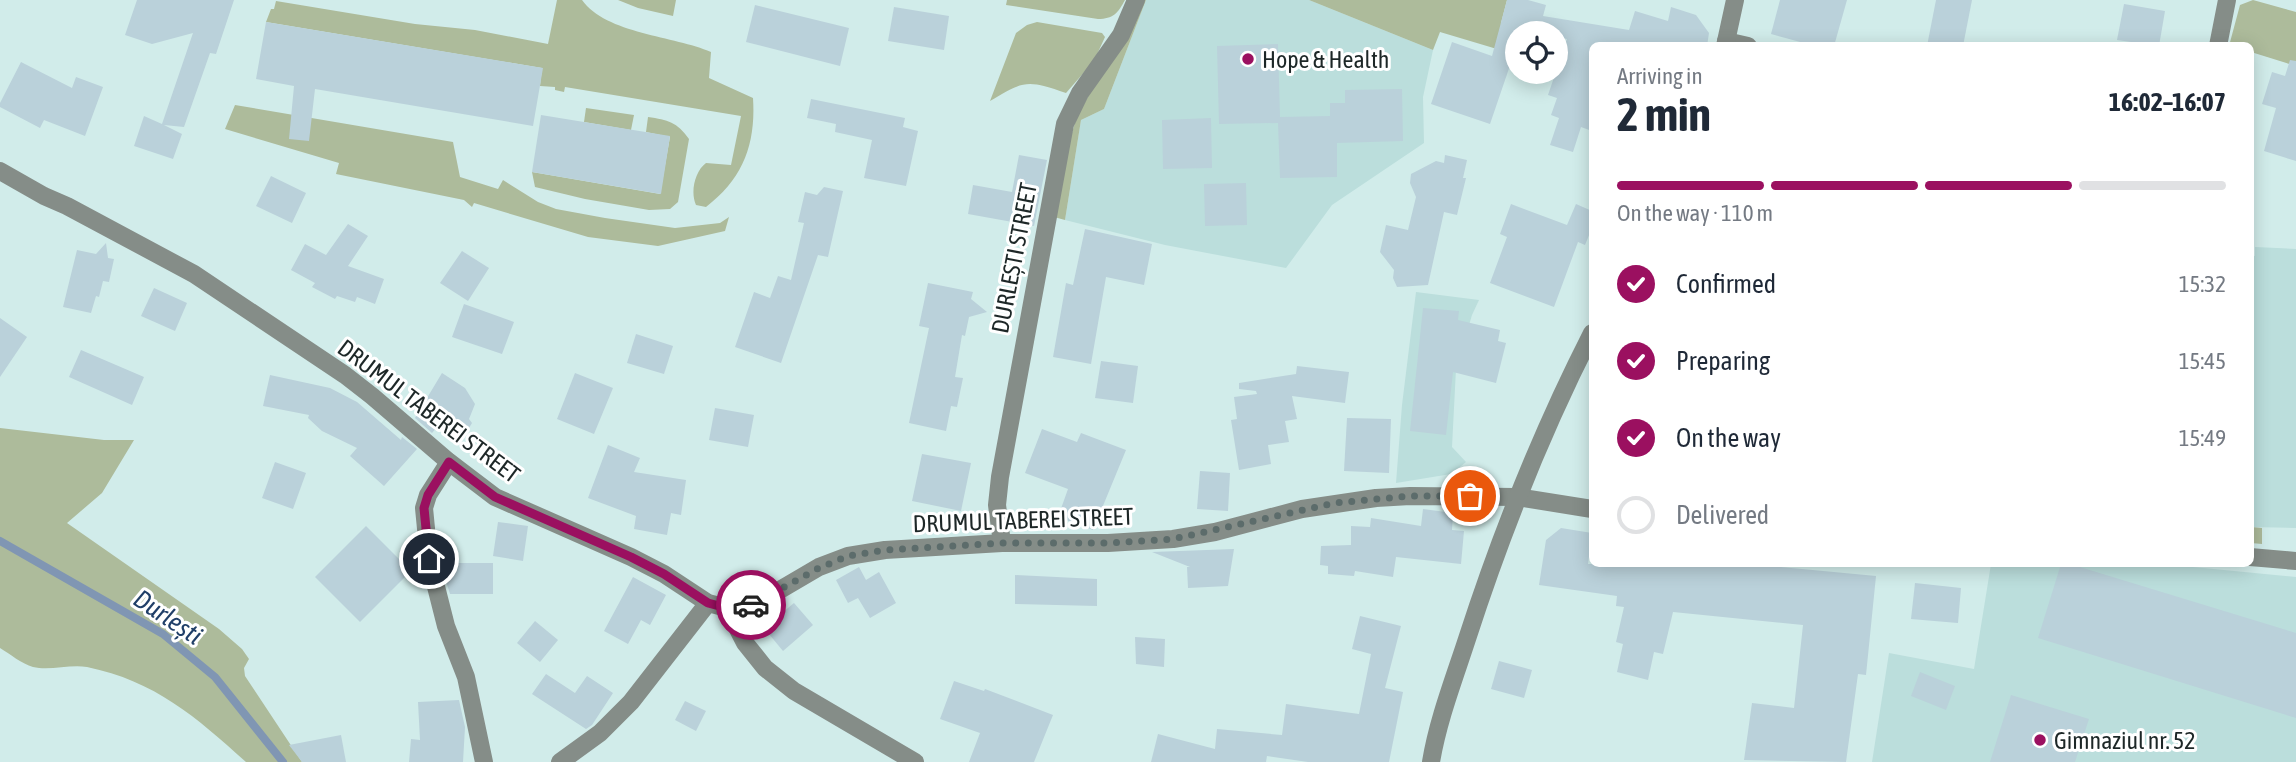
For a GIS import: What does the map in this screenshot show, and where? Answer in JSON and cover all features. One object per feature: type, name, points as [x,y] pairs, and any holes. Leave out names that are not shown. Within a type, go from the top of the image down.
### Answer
[{"type":"street","name":"DURLEȘTI STREET","points":[[1002,543],[997,505],[1000,477],[1065,124],[1080,93],[1121,35],[1136,0]]},
{"type":"street","points":[[1726,42],[1735,0]]},
{"type":"street","points":[[2219,42],[2227,0]]},
{"type":"street","name":"DRUMUL TABEREI STREET","points":[[0,171],[194,274],[345,375],[495,497],[631,557],[664,574],[708,603],[727,608],[761,601],[819,568],[848,556],[885,550],[1002,543],[1108,543],[1173,539],[1215,532],[1302,509],[1349,502],[1447,495],[1517,497],[1589,509]]},
{"type":"street","points":[[1431,762],[1470,631],[1517,497],[1589,340]]},
{"type":"street","points":[[449,462],[428,495],[424,508],[429,559],[446,626],[466,677],[484,762]]},
{"type":"street","points":[[2254,557],[2296,561]]},
{"type":"street","points":[[560,762],[600,733],[631,702],[708,603]]},
{"type":"street","points":[[727,608],[745,643],[765,668],[794,691],[915,762]]},
{"type":"shaded area","points":[[1146,0],[1309,0],[1433,50],[1423,97],[1424,143],[1332,205],[1286,268],[1165,245],[1065,220],[1081,120],[1104,109]]},
{"type":"shaded area","points":[[2255,247],[2296,249],[2296,528],[2254,527]]},
{"type":"shaded area","points":[[1416,292],[1479,300],[1456,369],[1452,447],[1466,462],[1451,474],[1396,483],[1402,405]]},
{"type":"shaded area","points":[[1991,567],[2193,567],[2296,577],[2296,762],[1872,762],[1889,653],[1974,669]]},
{"type":"green space","points":[[557,0],[582,0],[607,20],[624,27],[711,52],[709,78],[753,98],[752,131],[744,159],[729,185],[706,207],[696,205],[694,200],[696,176],[706,163],[731,165],[741,116],[565,87],[564,92],[555,90],[555,87],[540,86],[542,68],[266,22],[276,1],[415,24],[475,30],[548,44]]},
{"type":"green space","points":[[618,0],[676,0],[673,16]]},
{"type":"green space","points":[[1007,0],[1125,0],[1114,14],[1098,19],[1006,5]]},
{"type":"green space","points":[[1140,0],[1146,0],[1104,109],[1081,120],[1065,220],[1054,217],[1065,154],[1077,117]]},
{"type":"green space","points":[[1309,0],[1507,0],[1501,23],[1505,24],[1505,51],[1440,32],[1433,50]]},
{"type":"green space","points":[[2253,0],[2296,12],[2296,66],[2254,53],[2254,42],[2230,42],[2240,5]]},
{"type":"green space","points":[[1037,22],[1102,33],[1105,37],[1094,61],[1066,93],[1026,84],[990,101],[1016,33]]},
{"type":"green space","points":[[235,105],[453,142],[460,177],[498,189],[503,180],[538,202],[556,209],[675,228],[720,223],[729,217],[725,231],[658,246],[588,237],[474,203],[472,207],[464,200],[336,174],[339,163],[225,129]]},
{"type":"green space","points":[[586,108],[634,115],[631,130],[584,122]]},
{"type":"green space","points":[[648,117],[672,123],[689,139],[678,202],[670,209],[649,210],[535,187],[532,172],[660,194],[670,137],[646,132]]},
{"type":"green space","points":[[0,428],[104,440],[134,440],[102,493],[67,523],[219,629],[242,649],[249,659],[244,668],[245,676],[302,762],[246,762],[192,716],[134,681],[87,667],[33,667],[0,648]]},
{"type":"green space","points":[[2254,527],[2262,528],[2262,544],[2254,543]]},
{"type":"building","points":[[137,0],[234,0],[216,54],[210,53],[184,127],[164,125],[182,134],[173,159],[134,146],[144,116],[162,124],[193,33],[152,44],[125,35]]},
{"type":"building","points":[[1507,0],[1528,0],[1546,5],[1543,16],[1629,30],[1635,11],[1668,21],[1671,7],[1696,15],[1709,33],[1708,42],[1589,42],[1589,130],[1581,127],[1573,152],[1550,145],[1559,118],[1551,115],[1557,98],[1548,95],[1552,84],[1568,84],[1568,21],[1505,21],[1505,80],[1490,124],[1431,104],[1452,42],[1492,56]]},
{"type":"building","points":[[1780,0],[1847,0],[1835,42],[1800,42],[1771,34]]},
{"type":"building","points":[[1936,0],[1972,0],[1964,42],[1928,42]]},
{"type":"building","points":[[2124,4],[2165,11],[2160,42],[2117,40]]},
{"type":"building","points":[[755,5],[849,28],[840,66],[746,42]]},
{"type":"building","points":[[894,7],[949,16],[944,50],[888,41]]},
{"type":"building","points":[[266,22],[543,68],[533,126],[315,89],[309,141],[289,139],[294,86],[256,79]]},
{"type":"building","points":[[1278,44],[1280,117],[1330,116],[1330,103],[1345,103],[1345,90],[1402,89],[1403,141],[1337,143],[1337,177],[1280,178],[1278,123],[1219,124],[1217,46]]},
{"type":"building","points":[[2290,60],[2296,61],[2296,161],[2264,151],[2276,108],[2262,104],[2272,72],[2285,76]]},
{"type":"building","points":[[21,62],[72,88],[76,77],[103,87],[85,136],[44,120],[40,128],[0,107]]},
{"type":"building","points":[[811,99],[905,118],[903,127],[918,131],[906,186],[864,178],[872,140],[835,132],[836,124],[807,118]]},
{"type":"building","points":[[541,115],[670,136],[661,194],[532,172]]},
{"type":"building","points":[[1211,118],[1212,168],[1163,169],[1162,120]]},
{"type":"building","points":[[1019,155],[1047,160],[1034,226],[968,214],[973,185],[1012,192]]},
{"type":"building","points":[[1445,155],[1467,160],[1463,178],[1466,178],[1457,215],[1444,212],[1428,285],[1397,287],[1393,278],[1394,270],[1380,252],[1386,225],[1408,230],[1416,197],[1410,183],[1411,174],[1436,161],[1444,163]]},
{"type":"building","points":[[271,176],[306,193],[292,223],[256,206]]},
{"type":"building","points":[[1246,183],[1247,225],[1205,226],[1204,184]]},
{"type":"building","points":[[824,187],[843,191],[828,257],[818,255],[781,363],[735,347],[754,292],[770,298],[778,276],[791,280],[804,223],[798,222],[805,192],[817,195]]},
{"type":"building","points":[[1511,204],[1567,225],[1576,204],[1589,210],[1589,235],[1585,245],[1578,242],[1554,307],[1490,283],[1507,237],[1500,234]]},
{"type":"building","points":[[348,224],[368,236],[348,266],[384,279],[375,304],[357,297],[355,302],[337,296],[335,299],[312,287],[315,283],[291,270],[305,244],[326,255]]},
{"type":"building","points":[[1085,229],[1152,244],[1144,285],[1106,277],[1091,364],[1053,357],[1066,283],[1073,285]]},
{"type":"building","points":[[106,243],[108,258],[114,259],[109,282],[103,281],[91,313],[63,307],[77,250],[96,254]]},
{"type":"building","points":[[462,251],[489,268],[468,301],[440,283]]},
{"type":"building","points":[[928,283],[973,292],[971,299],[987,312],[969,317],[965,336],[962,335],[955,377],[963,378],[957,407],[951,406],[946,431],[909,423],[929,328],[919,326]]},
{"type":"building","points":[[154,288],[187,303],[175,331],[141,316]]},
{"type":"building","points":[[464,304],[514,322],[502,354],[452,337]]},
{"type":"building","points":[[1423,308],[1459,311],[1458,320],[1500,330],[1498,341],[1506,343],[1496,383],[1453,372],[1446,435],[1410,431]]},
{"type":"building","points":[[0,318],[27,337],[0,377]]},
{"type":"building","points":[[636,334],[673,346],[664,374],[627,363]]},
{"type":"building","points":[[81,350],[144,377],[132,405],[69,377]]},
{"type":"building","points":[[1101,361],[1138,366],[1133,403],[1095,398]]},
{"type":"building","points":[[1297,366],[1349,372],[1345,403],[1292,396],[1297,419],[1285,421],[1289,442],[1268,445],[1271,464],[1239,470],[1231,420],[1237,419],[1234,397],[1257,394],[1256,391],[1239,389],[1239,383],[1296,374]]},
{"type":"building","points":[[442,373],[465,388],[475,404],[469,419],[472,423],[461,441],[438,426],[432,433],[415,418]]},
{"type":"building","points":[[575,373],[613,388],[594,434],[557,419]]},
{"type":"building","points":[[270,375],[330,388],[357,402],[401,440],[402,437],[417,449],[384,486],[350,456],[357,448],[322,431],[308,418],[309,415],[263,406]]},
{"type":"building","points":[[715,408],[754,415],[748,447],[709,440]]},
{"type":"building","points":[[1347,418],[1391,419],[1389,473],[1344,471]]},
{"type":"building","points":[[1042,429],[1077,442],[1081,433],[1126,450],[1093,530],[1058,517],[1068,489],[1025,473]]},
{"type":"building","points":[[608,445],[640,458],[634,472],[686,480],[681,515],[671,513],[667,535],[634,529],[636,516],[588,498]]},
{"type":"building","points":[[922,454],[971,463],[961,511],[912,501]]},
{"type":"building","points":[[275,462],[306,473],[293,509],[262,498]]},
{"type":"building","points":[[1200,471],[1230,473],[1228,511],[1197,509]]},
{"type":"building","points":[[1423,509],[1453,513],[1452,530],[1464,531],[1461,564],[1396,557],[1393,577],[1355,571],[1354,576],[1328,574],[1328,566],[1320,565],[1321,546],[1351,545],[1351,526],[1370,527],[1371,518],[1421,526]]},
{"type":"building","points":[[498,522],[528,526],[523,561],[493,556]]},
{"type":"building","points":[[366,526],[411,571],[360,622],[315,577]]},
{"type":"building","points":[[1561,528],[1589,533],[1589,567],[1781,567],[1876,576],[1866,675],[1858,674],[1846,762],[1744,760],[1752,703],[1794,708],[1803,625],[1673,612],[1663,654],[1654,652],[1648,680],[1617,672],[1623,644],[1616,642],[1624,607],[1616,606],[1617,596],[1539,585],[1546,540]]},
{"type":"building","points":[[1234,549],[1228,586],[1188,588],[1187,567],[1190,567],[1152,552]]},
{"type":"building","points":[[445,563],[493,563],[493,594],[450,594],[445,578]]},
{"type":"building","points":[[859,567],[866,580],[879,572],[896,603],[870,618],[858,598],[848,603],[836,580]]},
{"type":"building","points":[[2060,567],[2080,567],[2296,633],[2296,718],[2038,638]]},
{"type":"building","points":[[1015,575],[1097,579],[1097,606],[1015,604]]},
{"type":"building","points":[[633,577],[666,595],[650,625],[641,620],[628,644],[604,631]]},
{"type":"building","points":[[1915,583],[1961,588],[1958,623],[1911,619]]},
{"type":"building","points":[[794,603],[813,625],[783,651],[764,628]]},
{"type":"building","points":[[1360,616],[1401,626],[1385,688],[1403,692],[1389,762],[1308,762],[1267,756],[1266,762],[1151,762],[1158,734],[1215,749],[1217,729],[1282,735],[1286,704],[1359,714],[1371,654],[1352,649]]},
{"type":"building","points":[[535,621],[558,640],[540,662],[517,643]]},
{"type":"building","points":[[1135,637],[1165,639],[1164,667],[1136,664]]},
{"type":"building","points":[[1499,661],[1532,670],[1524,698],[1491,689]]},
{"type":"building","points":[[1920,672],[1955,686],[1946,710],[1911,696]]},
{"type":"building","points":[[546,674],[575,693],[587,676],[613,693],[592,725],[586,729],[532,694]]},
{"type":"building","points":[[954,681],[984,691],[985,689],[1053,715],[1034,762],[969,762],[980,733],[940,719]]},
{"type":"building","name":"Gimnaziul nr. 52","points":[[2011,695],[2089,719],[2075,762],[1990,762]]},
{"type":"building","points":[[459,700],[465,727],[463,762],[409,762],[411,739],[420,740],[418,702]]},
{"type":"building","points":[[685,701],[706,711],[696,731],[675,720]]},
{"type":"building","points":[[341,735],[346,762],[302,762],[289,745]]},
{"type":"waterway","name":"Durlești","points":[[0,541],[163,634],[215,677],[283,762]]},
{"type":"way so far","points":[[751,605],[783,586],[848,556],[885,550],[1002,543],[1108,543],[1173,539],[1215,532],[1335,503],[1410,496],[1470,496]]},
{"type":"place","name":"Hope & Health","points":[[1248,59]]},
{"type":"place","name":"Gimnaziul nr. 52","points":[[2040,740]]},
{"type":"route","points":[[429,559],[424,508],[428,495],[449,462],[495,497],[631,557],[664,574],[708,603],[727,608],[751,605]]}]
